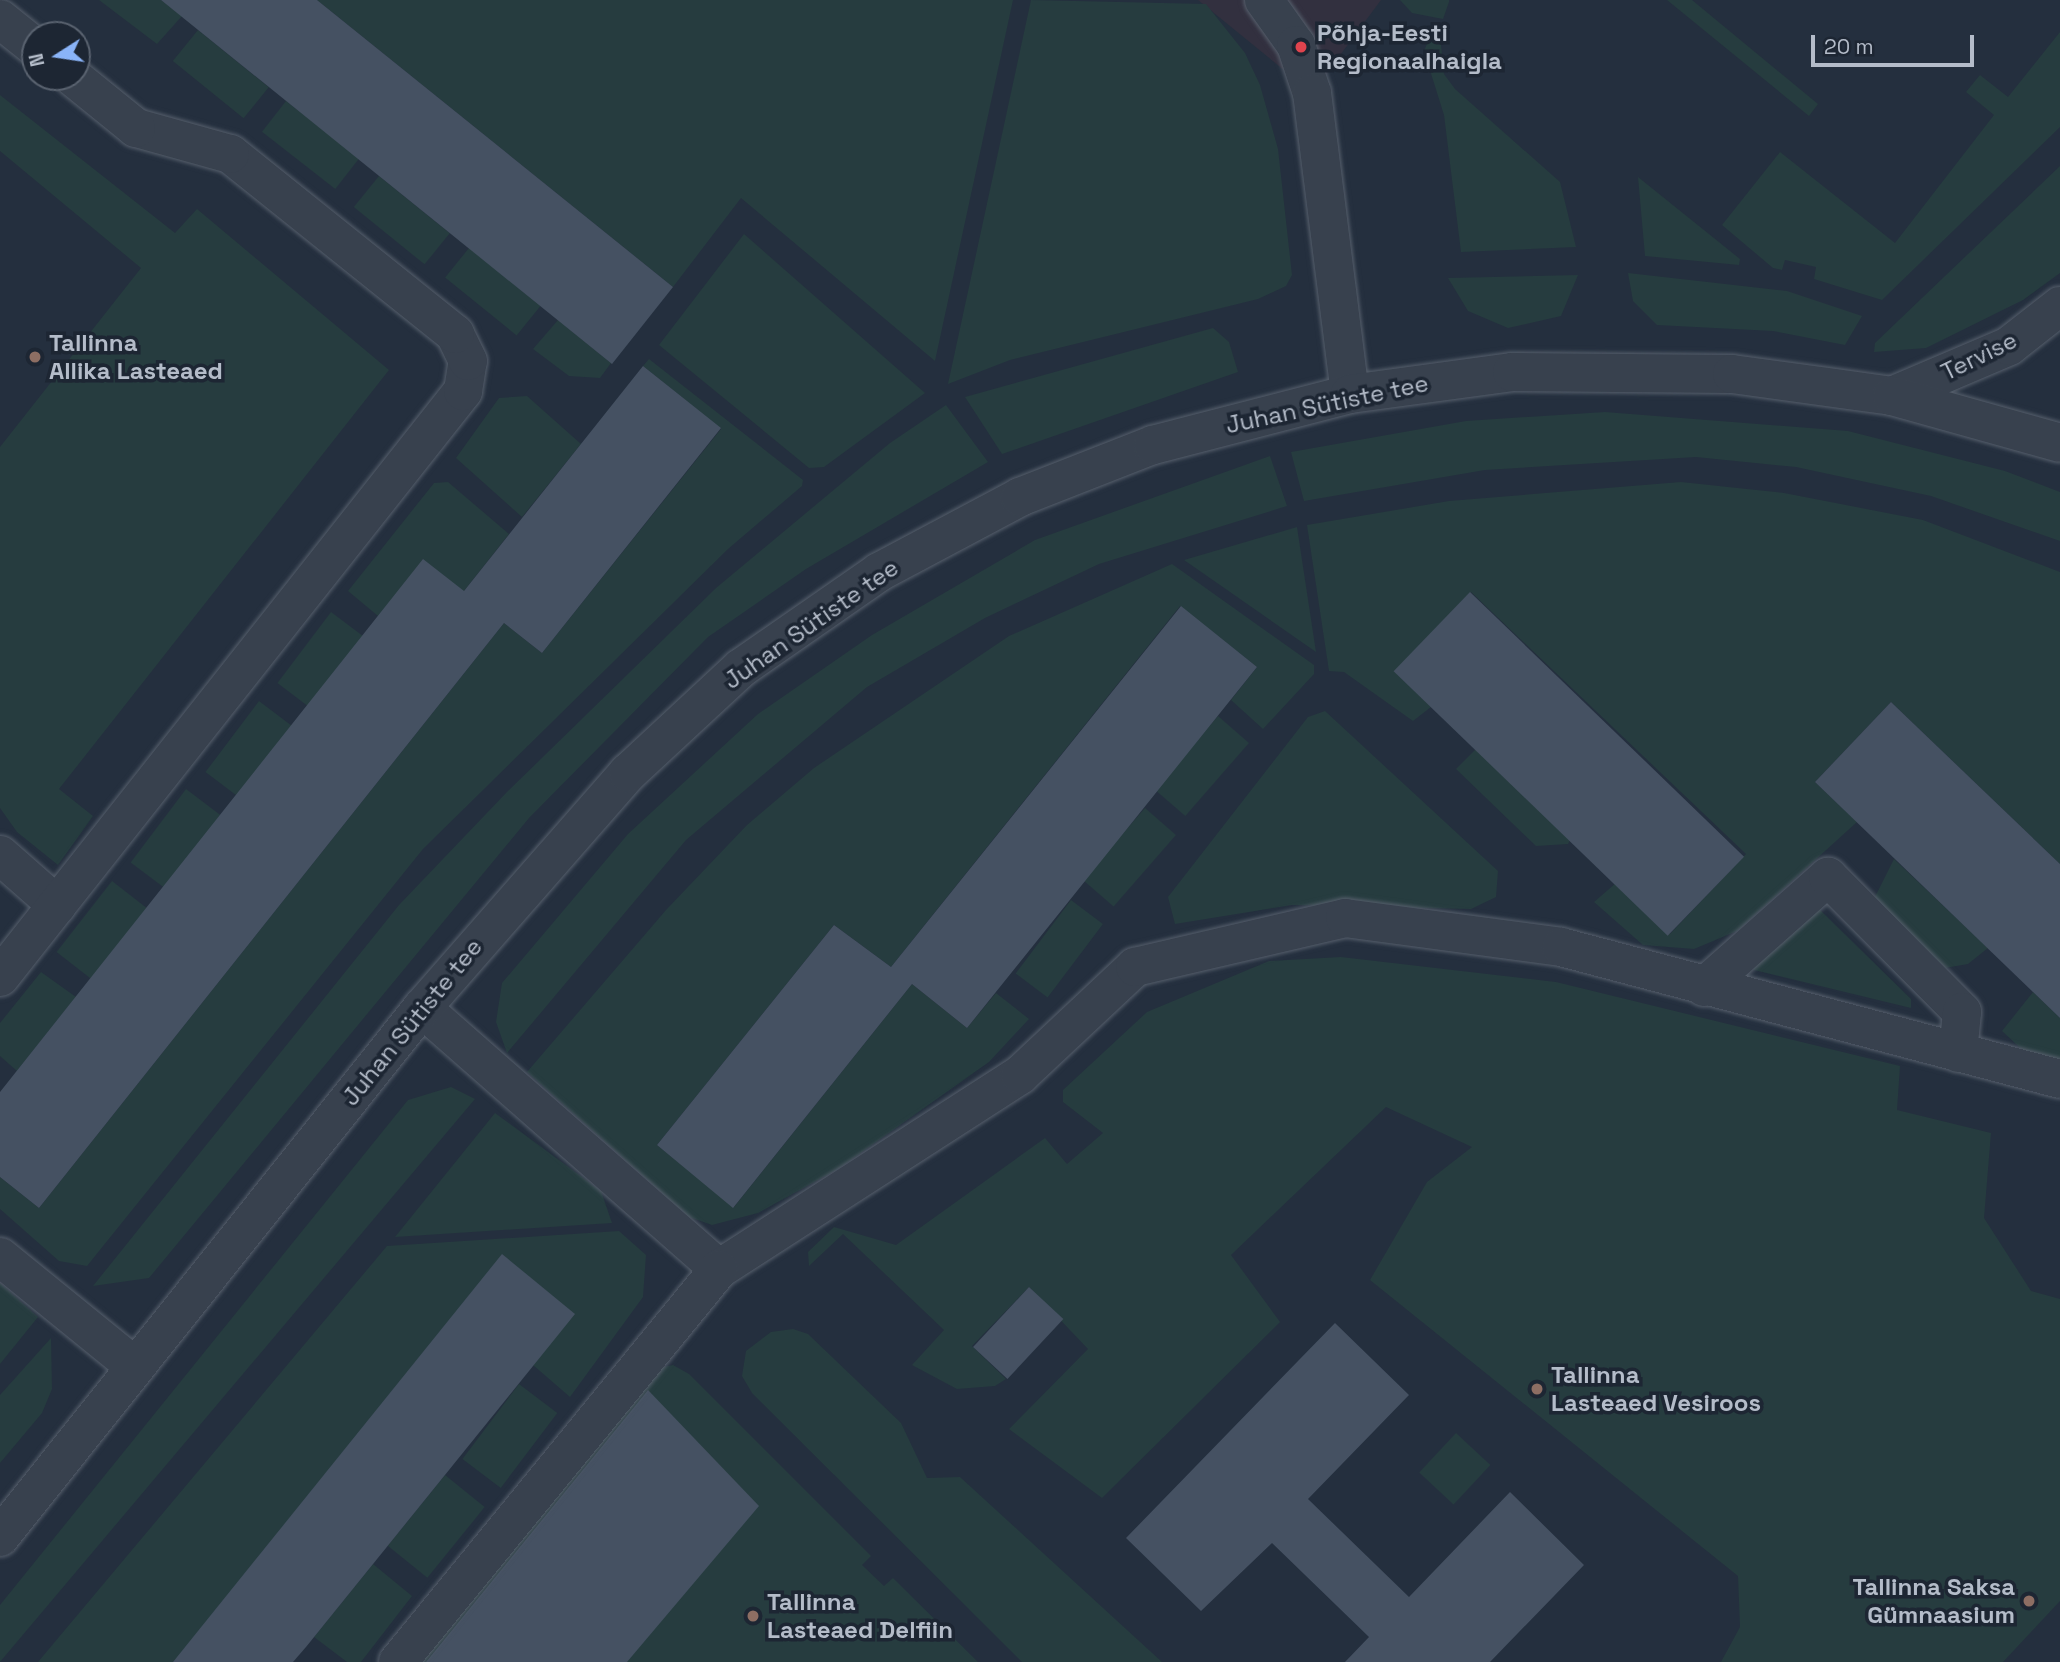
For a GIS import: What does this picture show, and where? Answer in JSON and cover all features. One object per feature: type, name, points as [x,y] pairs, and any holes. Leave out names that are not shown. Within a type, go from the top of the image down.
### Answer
[{"type":"street","points":[[1264,0],[1296,45],[1312,93],[1350,394]]},
{"type":"street","points":[[0,19],[21,36]]},
{"type":"street","points":[[0,977],[463,391],[468,361],[455,334],[229,154],[136,128],[90,91]]},
{"type":"street","name":"Tervise","points":[[1892,397],[2009,346],[2060,306]]},
{"type":"street","name":"Juhan Sütiste tee","points":[[0,1537],[422,1008],[628,773],[741,668],[879,572],[1020,497],[1153,444],[1350,394],[1512,372],[1613,369],[1732,374],[1892,397],[2060,443]]},
{"type":"street","points":[[0,855],[57,905]]},
{"type":"street","points":[[1704,987],[1828,877],[1962,1012],[1958,1054]]},
{"type":"street","points":[[398,1662],[719,1269],[1020,1075],[1135,967],[1345,918],[1561,947],[1704,987],[2060,1079]]},
{"type":"street","points":[[422,1008],[719,1269]]},
{"type":"street","points":[[0,1257],[134,1366]]},
{"type":"shaded area","name":"Põhja-Eesti Regionaalhaigla","points":[[1198,0],[1381,0],[1312,93]]},
{"type":"green space","points":[[99,0],[161,0],[182,16],[157,44]]},
{"type":"green space","points":[[317,0],[1013,0],[935,361],[741,198],[673,287]]},
{"type":"green space","points":[[1031,0],[1206,4],[1245,53],[1260,85],[1278,149],[1292,275],[1286,286],[1258,299],[1010,360],[948,384]]},
{"type":"green space","points":[[1400,0],[1449,2],[1443,19],[1412,13]]},
{"type":"green space","points":[[1667,0],[1692,0],[1818,104],[1809,116]]},
{"type":"green space","points":[[198,30],[269,87],[244,118],[173,61]]},
{"type":"green space","points":[[2060,32],[2060,127],[1882,300],[1814,279],[1816,267],[1785,260],[1782,270],[1773,268],[1722,225],[1780,152],[1895,243],[1994,115],[1966,92],[1980,75],[2008,97]]},
{"type":"green space","points":[[1431,34],[1440,35],[1444,74],[1455,89],[1560,182],[1576,247],[1461,252],[1444,115],[1424,51]]},
{"type":"green space","points":[[0,95],[175,233],[197,209],[389,370],[59,789],[93,816],[58,865],[17,832],[0,808],[0,447],[141,268],[0,151]]},
{"type":"green space","points":[[286,101],[359,158],[335,189],[262,132]]},
{"type":"green space","points":[[2060,166],[2060,273],[2023,300],[1926,348],[1874,352],[1875,343]]},
{"type":"green space","points":[[379,176],[450,233],[425,264],[354,207]]},
{"type":"green space","points":[[1638,177],[1740,259],[1739,265],[1645,256]]},
{"type":"green space","points":[[744,234],[925,393],[824,467],[809,468],[659,345]]},
{"type":"green space","points":[[469,248],[540,306],[517,335],[445,278]]},
{"type":"green space","points":[[1628,273],[1787,291],[1862,316],[1845,345],[1773,331],[1657,325],[1633,301]]},
{"type":"green space","points":[[1578,275],[1561,316],[1508,328],[1468,311],[1448,278]]},
{"type":"green space","points":[[558,320],[611,363],[600,378],[569,376],[533,349]]},
{"type":"green space","points":[[1213,328],[1229,342],[1238,372],[1002,454],[965,397]]},
{"type":"green space","points":[[649,359],[803,480],[802,486],[728,549],[423,849],[87,1266],[59,1261],[0,1209],[0,1177],[39,1208],[504,623],[542,653],[721,429],[643,366]]},
{"type":"green space","points":[[527,396],[581,444],[522,517],[456,458],[499,398]]},
{"type":"green space","points":[[946,405],[988,462],[806,569],[708,637],[529,818],[149,1278],[93,1286],[399,905],[506,793],[716,588],[890,443]]},
{"type":"green space","points":[[1605,412],[1848,431],[2005,471],[2060,492],[2060,541],[1931,496],[1796,467],[1696,457],[1485,470],[1304,501],[1291,452],[1466,421]]},
{"type":"green space","points":[[1270,456],[1287,506],[1099,564],[985,618],[867,687],[686,840],[507,1053],[496,1022],[502,983],[628,834],[758,714],[872,635],[1035,540]]},
{"type":"green space","points":[[448,482],[509,534],[464,591],[378,616],[348,591],[434,483]]},
{"type":"green space","points":[[1681,482],[1784,493],[1923,520],[2060,572],[2060,864],[1891,702],[1815,782],[1857,822],[1737,931],[1694,949],[1643,945],[1594,902],[1616,883],[1670,934],[1746,854],[1471,592],[1395,672],[1431,707],[1413,721],[1344,672],[1329,671],[1307,525],[1449,501]]},
{"type":"green space","points":[[1297,527],[1316,652],[1184,560]]},
{"type":"green space","points":[[1172,564],[1314,665],[1314,674],[1263,729],[1231,700],[1257,667],[1180,606],[891,967],[834,925],[657,1145],[734,1207],[912,984],[967,1028],[996,993],[1029,1019],[989,1062],[838,1169],[758,1213],[712,1225],[689,1217],[527,1072],[666,910],[747,825],[814,768],[1009,636]]},
{"type":"green space","points":[[331,612],[363,636],[309,707],[277,683]]},
{"type":"green space","points":[[259,701],[292,726],[238,797],[205,772]]},
{"type":"green space","points":[[1325,711],[1498,871],[1496,897],[1471,909],[1292,905],[1175,924],[1168,897],[1308,717]]},
{"type":"green space","points":[[1218,716],[1249,743],[1185,816],[1154,789]]},
{"type":"green space","points":[[1476,749],[1570,840],[1568,844],[1536,846],[1456,769]]},
{"type":"green space","points":[[186,789],[220,815],[165,888],[131,862]]},
{"type":"green space","points":[[1145,808],[1176,835],[1114,907],[1083,880]]},
{"type":"green space","points":[[1894,859],[1988,948],[1968,964],[1945,968],[1873,901]]},
{"type":"green space","points":[[112,881],[147,908],[91,979],[57,952]]},
{"type":"green space","points":[[1071,900],[1103,924],[1048,998],[1016,973]]},
{"type":"green space","points":[[1817,907],[1911,999],[1911,1008],[1754,970],[1751,962]]},
{"type":"green space","points":[[1341,957],[1556,982],[1900,1066],[1897,1110],[1991,1133],[1984,1218],[2031,1291],[2060,1299],[2060,1601],[2003,1662],[1721,1662],[1740,1627],[1738,1576],[1370,1280],[1427,1182],[1472,1147],[1386,1107],[1231,1255],[1280,1322],[1102,1498],[1009,1429],[1088,1349],[1029,1287],[972,1346],[1006,1379],[995,1386],[957,1389],[912,1365],[944,1330],[843,1234],[809,1266],[808,1252],[834,1227],[896,1245],[1045,1138],[1067,1164],[1103,1133],[1063,1102],[1063,1090],[1147,1012],[1269,961]]},
{"type":"green space","points":[[41,972],[76,997],[17,1071],[0,1056],[0,1023]]},
{"type":"green space","points":[[2033,992],[2060,1018],[2060,1064],[2031,1058],[2002,1031]]},
{"type":"green space","points":[[451,1087],[475,1099],[0,1662],[0,1605],[408,1100]]},
{"type":"green space","points":[[495,1113],[601,1191],[612,1223],[395,1237]]},
{"type":"green space","points":[[619,1231],[646,1255],[643,1297],[570,1397],[533,1365],[173,1662],[38,1662],[387,1246]]},
{"type":"green space","points":[[0,1283],[38,1317],[0,1364]]},
{"type":"green space","points":[[793,1329],[808,1334],[901,1423],[927,1478],[960,1477],[1162,1662],[1022,1662],[752,1393],[742,1376],[746,1351],[771,1332]]},
{"type":"green space","points":[[51,1338],[52,1389],[42,1413],[0,1463],[0,1395]]},
{"type":"green space","points":[[673,1365],[689,1374],[871,1556],[862,1565],[884,1586],[893,1578],[978,1662],[411,1662],[650,1370]]},
{"type":"green space","points":[[519,1384],[557,1413],[501,1488],[462,1459]]},
{"type":"green space","points":[[1456,1433],[1490,1465],[1454,1505],[1419,1472]]},
{"type":"green space","points":[[445,1475],[485,1507],[427,1578],[388,1546]]},
{"type":"green space","points":[[373,1564],[412,1596],[361,1662],[347,1662],[314,1637]]},
{"type":"building","points":[[161,0],[317,0],[673,287],[612,364]]},
{"type":"building","points":[[643,366],[721,428],[542,653],[504,623],[39,1208],[0,1177],[0,1092],[423,559],[464,591]]},
{"type":"building","points":[[1470,592],[1744,857],[1668,936],[1394,671]]},
{"type":"building","points":[[1181,606],[1257,667],[967,1028],[912,984],[733,1208],[657,1145],[834,925],[891,967]]},
{"type":"building","points":[[1891,702],[2060,864],[2060,1018],[1815,782]]},
{"type":"building","points":[[502,1254],[575,1314],[293,1662],[173,1662]]},
{"type":"building","points":[[1029,1287],[1063,1319],[1007,1379],[973,1347]]},
{"type":"building","points":[[1335,1323],[1409,1395],[1308,1499],[1409,1597],[1510,1492],[1584,1565],[1490,1662],[1345,1662],[1369,1637],[1272,1543],[1201,1611],[1126,1538]]},
{"type":"building","points":[[648,1390],[759,1506],[627,1662],[426,1662]]},
{"type":"place","name":"Põhja-Eesti Regionaalhaigla","points":[[1301,47]]},
{"type":"place","name":"Tallinna Allika Lasteaed","points":[[35,357]]},
{"type":"place","name":"Tallinna Lasteaed Vesiroos","points":[[1537,1389]]},
{"type":"place","name":"Tallinna Saksa Gümnaasium","points":[[2029,1601]]},
{"type":"place","name":"Tallinna Lasteaed Delfiin","points":[[753,1616]]}]
